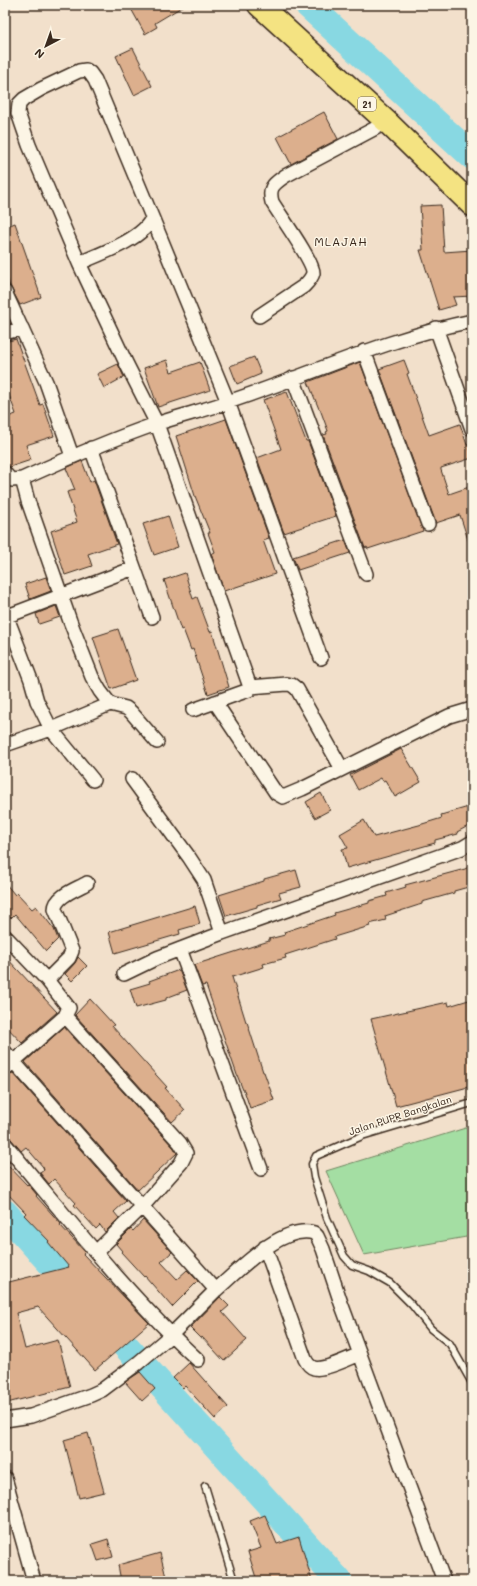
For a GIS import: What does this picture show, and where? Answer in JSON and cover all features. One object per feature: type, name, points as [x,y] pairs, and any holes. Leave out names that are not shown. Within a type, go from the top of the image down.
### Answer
[{"type":"highway","name":"21","points":[[259,5],[387,122],[472,205]]},
{"type":"street","points":[[250,687],[157,424],[78,263],[18,113],[19,104],[24,99],[79,71],[86,70],[95,80],[152,217],[228,402],[321,658]]},
{"type":"street","points":[[259,316],[304,286],[313,273],[312,266],[272,202],[270,193],[272,187],[285,176],[387,122]]},
{"type":"street","points":[[78,263],[135,237],[145,230],[152,217]]},
{"type":"street","points":[[5,292],[46,382],[72,456]]},
{"type":"street","points":[[5,472],[12,480],[22,479],[91,448],[157,424],[228,402],[364,351],[436,328],[472,321]]},
{"type":"street","points":[[5,333],[22,328]]},
{"type":"street","points":[[436,328],[472,429]]},
{"type":"street","points":[[364,351],[428,524]]},
{"type":"street","points":[[293,378],[366,574]]},
{"type":"street","points":[[91,448],[152,617]]},
{"type":"street","points":[[22,479],[28,501],[61,595],[92,677],[110,704]]},
{"type":"street","points":[[93,780],[51,729],[37,701],[31,680],[6,615],[134,568]]},
{"type":"street","points":[[193,710],[249,690],[250,687],[287,684],[292,685],[297,689],[342,768]]},
{"type":"street","points":[[215,702],[278,795],[286,796],[449,716],[472,708]]},
{"type":"street","points":[[5,745],[51,729],[110,704],[126,708],[131,712],[157,742]]},
{"type":"street","points":[[132,779],[204,880],[222,933]]},
{"type":"street","points":[[124,974],[180,949],[222,933],[462,848],[472,842]]},
{"type":"street","points":[[47,980],[69,958],[72,951],[55,909],[55,905],[60,898],[87,883]]},
{"type":"street","points":[[5,936],[47,980],[69,1008],[65,1016],[8,1061],[216,1290]]},
{"type":"street","points":[[180,949],[261,1169]]},
{"type":"street","points":[[65,1016],[180,1143],[186,1153],[181,1163],[142,1207],[96,1252]]},
{"type":"street","points":[[5,1144],[96,1252],[171,1335],[198,1360]]},
{"type":"street","points":[[5,1420],[31,1416],[102,1390],[171,1335],[216,1290],[266,1247],[293,1234],[309,1232],[316,1234],[323,1248],[341,1303],[444,1581]]},
{"type":"street","points":[[266,1247],[302,1354],[308,1364],[313,1368],[320,1369],[360,1354]]},
{"type":"street","points":[[5,1478],[34,1581]]},
{"type":"lane","name":"Jalan PUPR Bangkalan","points":[[472,1103],[362,1136],[316,1156],[312,1164],[314,1177],[327,1218],[344,1256],[352,1265],[369,1271],[390,1283],[412,1305],[431,1328],[450,1344],[472,1382]]},
{"type":"lane","points":[[205,1486],[234,1581]]},
{"type":"green space","points":[[472,1126],[472,1236],[364,1255],[326,1171]]},
{"type":"building","points":[[129,5],[185,5],[155,23],[157,27],[145,34]]},
{"type":"building","points":[[133,48],[152,86],[134,95],[116,56]]},
{"type":"building","points":[[324,112],[338,139],[291,164],[277,137]]},
{"type":"building","points":[[441,205],[444,252],[472,250],[472,296],[453,297],[456,305],[439,310],[420,250],[423,250],[420,206]]},
{"type":"building","points":[[15,223],[41,297],[20,305],[10,286],[5,272],[5,227]]},
{"type":"building","points":[[16,339],[40,405],[43,404],[54,436],[26,445],[31,460],[10,467],[5,465],[5,418],[16,414],[5,384],[5,342]]},
{"type":"building","points":[[254,357],[261,374],[237,384],[230,366]]},
{"type":"building","points":[[167,360],[171,372],[200,362],[210,390],[158,407],[144,368]]},
{"type":"building","points":[[404,360],[409,373],[407,374],[429,435],[460,424],[467,445],[469,445],[472,458],[441,468],[441,470],[449,494],[472,486],[472,543],[469,543],[460,515],[436,523],[379,369]]},
{"type":"building","points":[[360,362],[423,531],[368,549],[367,547],[365,548],[323,435],[327,434],[326,432],[328,431],[308,382]]},
{"type":"building","points":[[118,364],[124,377],[104,388],[97,374]]},
{"type":"building","points":[[287,392],[306,441],[308,441],[336,516],[284,533],[257,458],[281,449],[263,400]]},
{"type":"building","points":[[226,419],[269,538],[263,540],[275,574],[224,591],[211,554],[215,552],[208,533],[210,533],[195,496],[176,436]]},
{"type":"building","points":[[82,461],[90,482],[94,480],[117,544],[88,554],[92,566],[65,575],[51,531],[77,522],[67,492],[75,490],[66,468]]},
{"type":"building","points":[[168,516],[178,547],[154,555],[143,524]]},
{"type":"building","points":[[345,540],[350,553],[298,570],[293,557]]},
{"type":"building","points":[[185,573],[193,599],[197,597],[210,632],[212,631],[229,687],[208,694],[193,649],[191,650],[183,629],[181,630],[164,580]]},
{"type":"building","points":[[46,577],[51,591],[30,599],[25,584]]},
{"type":"building","points":[[56,606],[60,617],[39,624],[36,614]]},
{"type":"building","points":[[118,629],[136,680],[111,689],[93,637]]},
{"type":"building","points":[[401,749],[421,782],[395,797],[385,780],[383,781],[381,778],[358,790],[350,775]]},
{"type":"building","points":[[321,793],[330,810],[315,818],[306,802]]},
{"type":"building","points":[[472,806],[472,824],[457,832],[458,834],[435,840],[435,843],[347,868],[342,849],[348,848],[340,834],[364,820],[374,837],[442,818],[441,815]]},
{"type":"building","points":[[472,865],[472,886],[385,916],[386,920],[369,924],[370,926],[334,937],[335,939],[285,955],[286,958],[263,964],[264,967],[232,977],[263,1072],[274,1100],[250,1108],[206,985],[202,986],[194,965],[269,941],[269,939],[285,935],[284,932],[335,915],[334,913],[387,896],[386,893],[406,887],[405,885],[465,869]]},
{"type":"building","points":[[296,870],[301,887],[279,893],[281,898],[226,916],[219,895],[264,881],[264,879]]},
{"type":"building","points":[[5,883],[15,895],[17,893],[32,909],[36,906],[54,929],[58,939],[46,951],[15,914],[11,918],[5,912]]},
{"type":"building","points":[[195,906],[200,924],[179,930],[180,934],[115,953],[109,932]]},
{"type":"building","points":[[5,956],[57,1012],[22,1043],[5,1025]]},
{"type":"building","points":[[78,957],[87,966],[72,981],[65,974],[75,963]]},
{"type":"building","points":[[179,970],[187,990],[166,998],[166,1000],[136,1008],[130,989],[150,983],[149,981]]},
{"type":"building","points":[[90,999],[114,1025],[112,1026],[167,1087],[165,1088],[185,1110],[172,1122],[75,1015]]},
{"type":"building","points":[[472,999],[472,1086],[396,1106],[371,1019],[448,1002],[449,1006]]},
{"type":"building","points":[[64,1027],[177,1153],[138,1190],[25,1062]]},
{"type":"building","points":[[13,1073],[126,1201],[114,1212],[119,1218],[105,1232],[100,1225],[96,1229],[74,1205],[76,1203],[54,1179],[49,1184],[40,1173],[44,1170],[43,1167],[26,1147],[21,1151],[11,1139],[5,1136],[5,1077]]},
{"type":"building","points":[[5,1156],[10,1162],[7,1164],[27,1185],[28,1184],[37,1195],[36,1196],[61,1224],[60,1225],[85,1252],[83,1254],[149,1323],[95,1370],[38,1307],[16,1313],[25,1349],[58,1340],[70,1387],[7,1403],[5,1394],[5,1283],[69,1267],[48,1242],[49,1241],[24,1215],[26,1213],[5,1191]]},
{"type":"building","points":[[143,1220],[172,1252],[161,1262],[177,1279],[187,1270],[198,1281],[172,1307],[145,1276],[144,1277],[121,1252],[122,1251],[116,1244],[131,1229],[133,1231]]},
{"type":"building","points":[[220,1297],[229,1306],[222,1312],[247,1340],[224,1361],[202,1337],[200,1338],[190,1328]]},
{"type":"building","points":[[189,1363],[228,1407],[215,1419],[185,1386],[183,1388],[173,1378]]},
{"type":"building","points":[[140,1372],[155,1389],[142,1401],[125,1382]]},
{"type":"building","points":[[88,1433],[104,1492],[79,1498],[64,1440]]},
{"type":"building","points":[[265,1515],[277,1544],[299,1537],[312,1581],[257,1581],[248,1552],[261,1548],[250,1521]]},
{"type":"building","points":[[108,1539],[113,1557],[98,1561],[92,1544]]},
{"type":"building","points":[[160,1553],[167,1581],[121,1581],[118,1565]]},
{"type":"waterway","points":[[308,5],[472,156]]},
{"type":"waterway","points":[[5,1213],[339,1581]]},
{"type":"district","name":"MLAJAH","points":[[341,241]]}]
